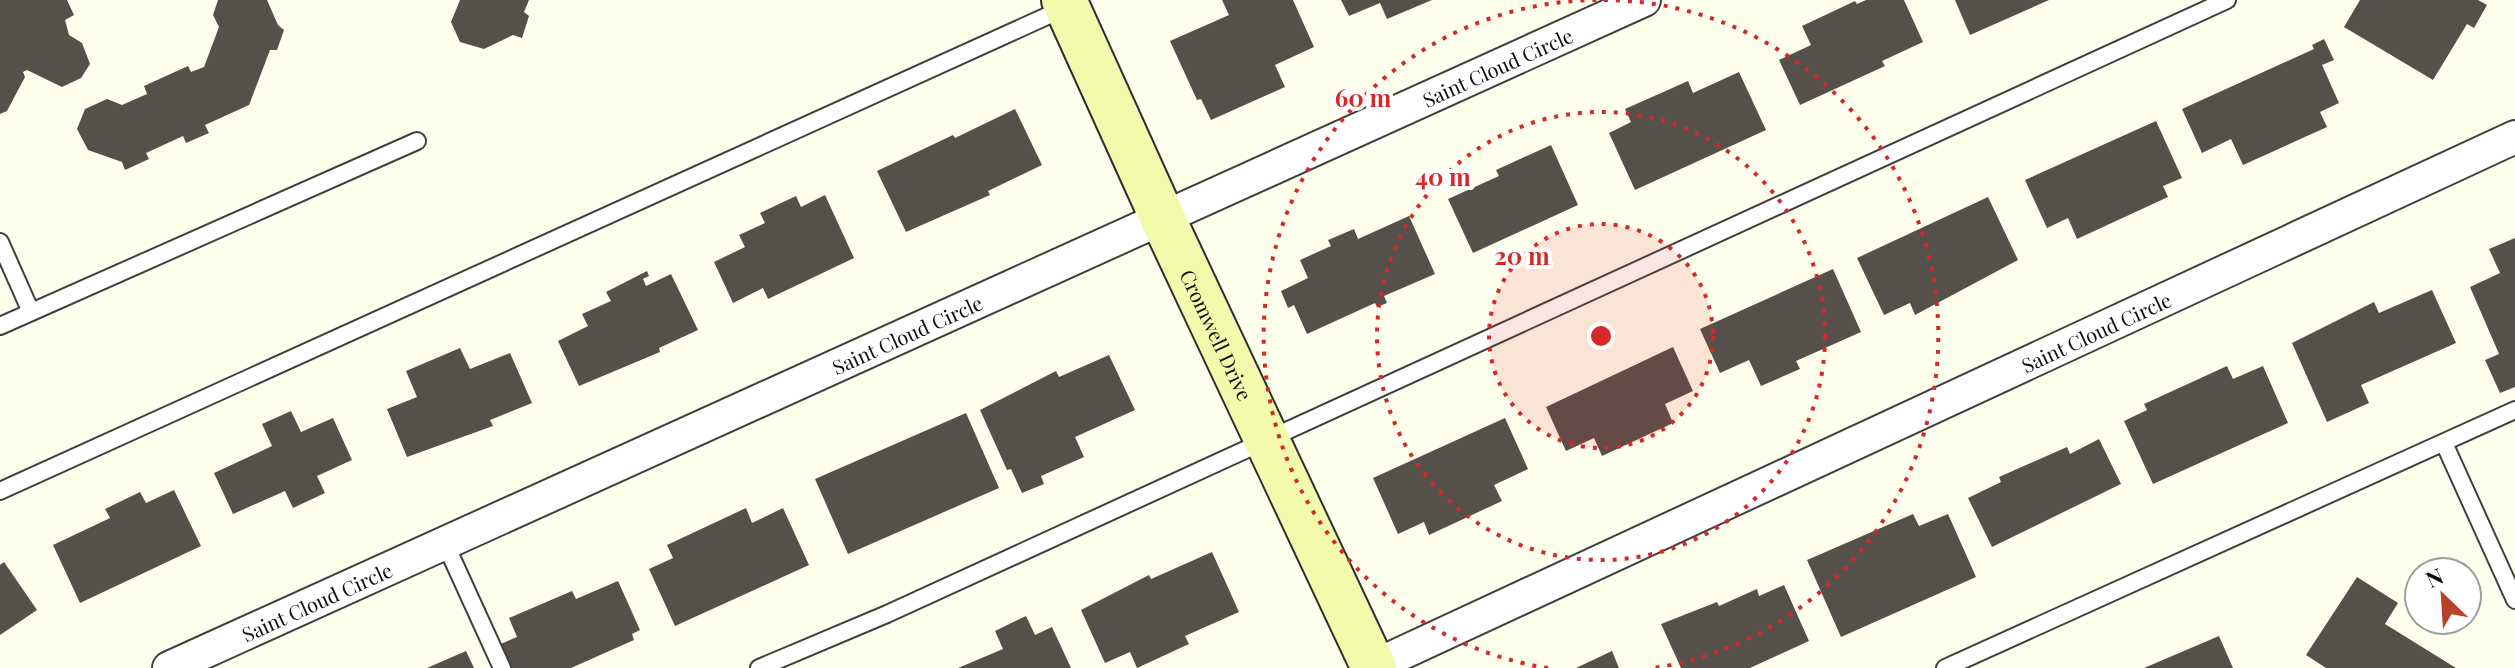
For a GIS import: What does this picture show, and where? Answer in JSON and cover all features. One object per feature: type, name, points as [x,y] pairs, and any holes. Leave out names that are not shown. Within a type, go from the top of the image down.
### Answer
[{"type":"street","name":"Saint Cloud Circle","points":[[169,668],[1644,0]]},
{"type":"street","name":"Cromwell Drive","points":[[1071,2],[1163,219],[1372,668]]},
{"type":"street","name":"Saint Cloud Circle","points":[[1372,668],[2515,137]]},
{"type":"lane","points":[[759,668],[887,614],[2227,0]]},
{"type":"lane","points":[[0,491],[1071,2]]},
{"type":"lane","points":[[0,326],[417,141]]},
{"type":"lane","points":[[0,242],[31,312]]},
{"type":"lane","points":[[1945,668],[2515,410]]},
{"type":"lane","points":[[2444,443],[2515,600]]},
{"type":"lane","points":[[445,543],[502,668]]},
{"type":"building","points":[[0,0],[67,0],[74,15],[65,20],[69,35],[82,43],[90,64],[81,78],[62,87],[27,70],[23,72],[25,77],[7,111],[0,114]]},
{"type":"building","points":[[218,0],[267,0],[278,25],[284,30],[277,50],[270,50],[249,105],[205,125],[209,133],[186,143],[183,136],[146,153],[149,159],[125,170],[122,162],[88,150],[77,129],[85,109],[107,99],[122,105],[147,94],[144,86],[188,66],[191,72],[204,67],[219,27],[213,15]]},
{"type":"building","points":[[460,0],[529,0],[524,12],[529,16],[522,38],[513,35],[484,49],[460,42],[451,22]]},
{"type":"building","points":[[1222,0],[1293,0],[1314,47],[1275,65],[1285,87],[1211,120],[1201,99],[1197,100],[1170,41],[1229,15]]},
{"type":"building","points":[[1341,0],[1432,0],[1387,19],[1380,3],[1349,16]]},
{"type":"building","points":[[1866,0],[1904,0],[1923,42],[1882,61],[1885,66],[1800,105],[1779,60],[1811,45],[1802,26],[1855,1],[1857,4]]},
{"type":"building","points":[[1955,0],[2049,0],[1970,35]]},
{"type":"building","points":[[2360,0],[2478,0],[2487,5],[2474,28],[2467,24],[2433,80],[2344,27]]},
{"type":"building","points":[[2324,39],[2334,60],[2322,65],[2339,103],[2320,112],[2327,127],[2243,165],[2231,139],[2202,153],[2182,109],[2314,49],[2312,45]]},
{"type":"building","points":[[1739,72],[1766,130],[1635,190],[1609,133],[1631,122],[1625,109],[1688,81],[1693,93]]},
{"type":"building","points":[[1015,109],[1042,165],[988,191],[990,195],[906,232],[877,171]]},
{"type":"building","points":[[2156,121],[2182,178],[2163,186],[2168,197],[2077,239],[2068,218],[2047,228],[2025,180]]},
{"type":"building","points":[[1551,145],[1578,205],[1473,253],[1448,199],[1499,176],[1496,170]]},
{"type":"building","points":[[825,195],[854,258],[768,299],[763,288],[733,303],[714,262],[745,247],[739,235],[765,223],[760,213],[796,196],[801,207]]},
{"type":"building","points":[[1988,197],[2018,260],[1915,315],[1910,303],[1884,315],[1857,258]]},
{"type":"building","points":[[1409,216],[1435,274],[1384,296],[1387,303],[1377,307],[1375,303],[1307,334],[1294,305],[1288,308],[1281,291],[1308,278],[1300,260],[1331,246],[1328,240],[1354,229],[1358,239]]},
{"type":"building","points":[[2515,238],[2515,387],[2500,393],[2485,360],[2499,354],[2470,287],[2500,273],[2489,249]]},
{"type":"building","points":[[1833,269],[1861,332],[1796,361],[1800,369],[1761,386],[1749,360],[1720,373],[1700,329]]},
{"type":"building","points":[[647,271],[649,276],[643,279],[646,286],[671,274],[698,330],[659,348],[660,352],[579,386],[558,341],[588,326],[582,314],[611,301],[606,292]]},
{"type":"building","points":[[2432,290],[2456,343],[2361,385],[2369,403],[2327,422],[2292,343],[2374,302],[2379,313]]},
{"type":"building","points":[[1673,347],[1693,391],[1665,404],[1673,423],[1602,456],[1594,438],[1566,451],[1546,407]]},
{"type":"building","points":[[460,348],[470,369],[510,353],[532,403],[490,420],[493,426],[407,457],[387,409],[417,397],[406,371]]},
{"type":"building","points":[[1109,355],[1135,410],[1075,437],[1084,457],[1041,476],[1044,484],[1022,493],[1011,469],[1007,470],[980,410],[1056,371],[1059,377]]},
{"type":"building","points":[[2227,366],[2233,379],[2263,366],[2288,423],[2153,484],[2124,421],[2147,410],[2144,404]]},
{"type":"building","points":[[291,411],[301,432],[333,418],[352,460],[317,476],[325,493],[293,508],[285,491],[233,514],[214,473],[272,446],[262,424]]},
{"type":"building","points":[[966,413],[999,488],[848,554],[815,479]]},
{"type":"building","points":[[1505,418],[1528,469],[1494,485],[1502,501],[1429,535],[1424,522],[1398,534],[1373,478]]},
{"type":"building","points":[[2099,439],[2121,484],[1992,547],[1968,498],[2001,482],[1999,477],[2067,447],[2070,454]]},
{"type":"building","points":[[174,490],[201,546],[80,603],[53,545],[110,518],[105,509],[140,492],[146,503]]},
{"type":"building","points":[[746,508],[752,523],[783,508],[809,565],[675,626],[649,569],[673,558],[667,545]]},
{"type":"building","points":[[1913,514],[1919,526],[1948,514],[1976,577],[1841,637],[1807,560]]},
{"type":"building","points":[[1212,552],[1239,612],[1185,636],[1189,644],[1137,668],[1130,652],[1105,663],[1081,610],[1149,575],[1151,579]]},
{"type":"building","points":[[4,562],[37,610],[0,635],[0,565]]},
{"type":"building","points":[[2357,577],[2398,603],[2385,624],[2456,668],[2326,668],[2306,655]]},
{"type":"building","points":[[618,581],[640,630],[632,634],[634,640],[571,668],[505,668],[496,646],[517,637],[509,618],[572,591],[576,599]]},
{"type":"building","points":[[1784,585],[1809,641],[1750,668],[1681,668],[1661,624],[1717,602],[1719,606],[1757,589],[1759,596]]},
{"type":"building","points":[[1026,616],[1035,635],[1052,627],[1071,668],[958,668],[1003,649],[995,631]]},
{"type":"building","points":[[2219,636],[2233,668],[2144,668]]},
{"type":"building","points":[[466,651],[474,668],[427,668]]},
{"type":"building","points":[[1612,651],[1619,668],[1576,668]]}]
